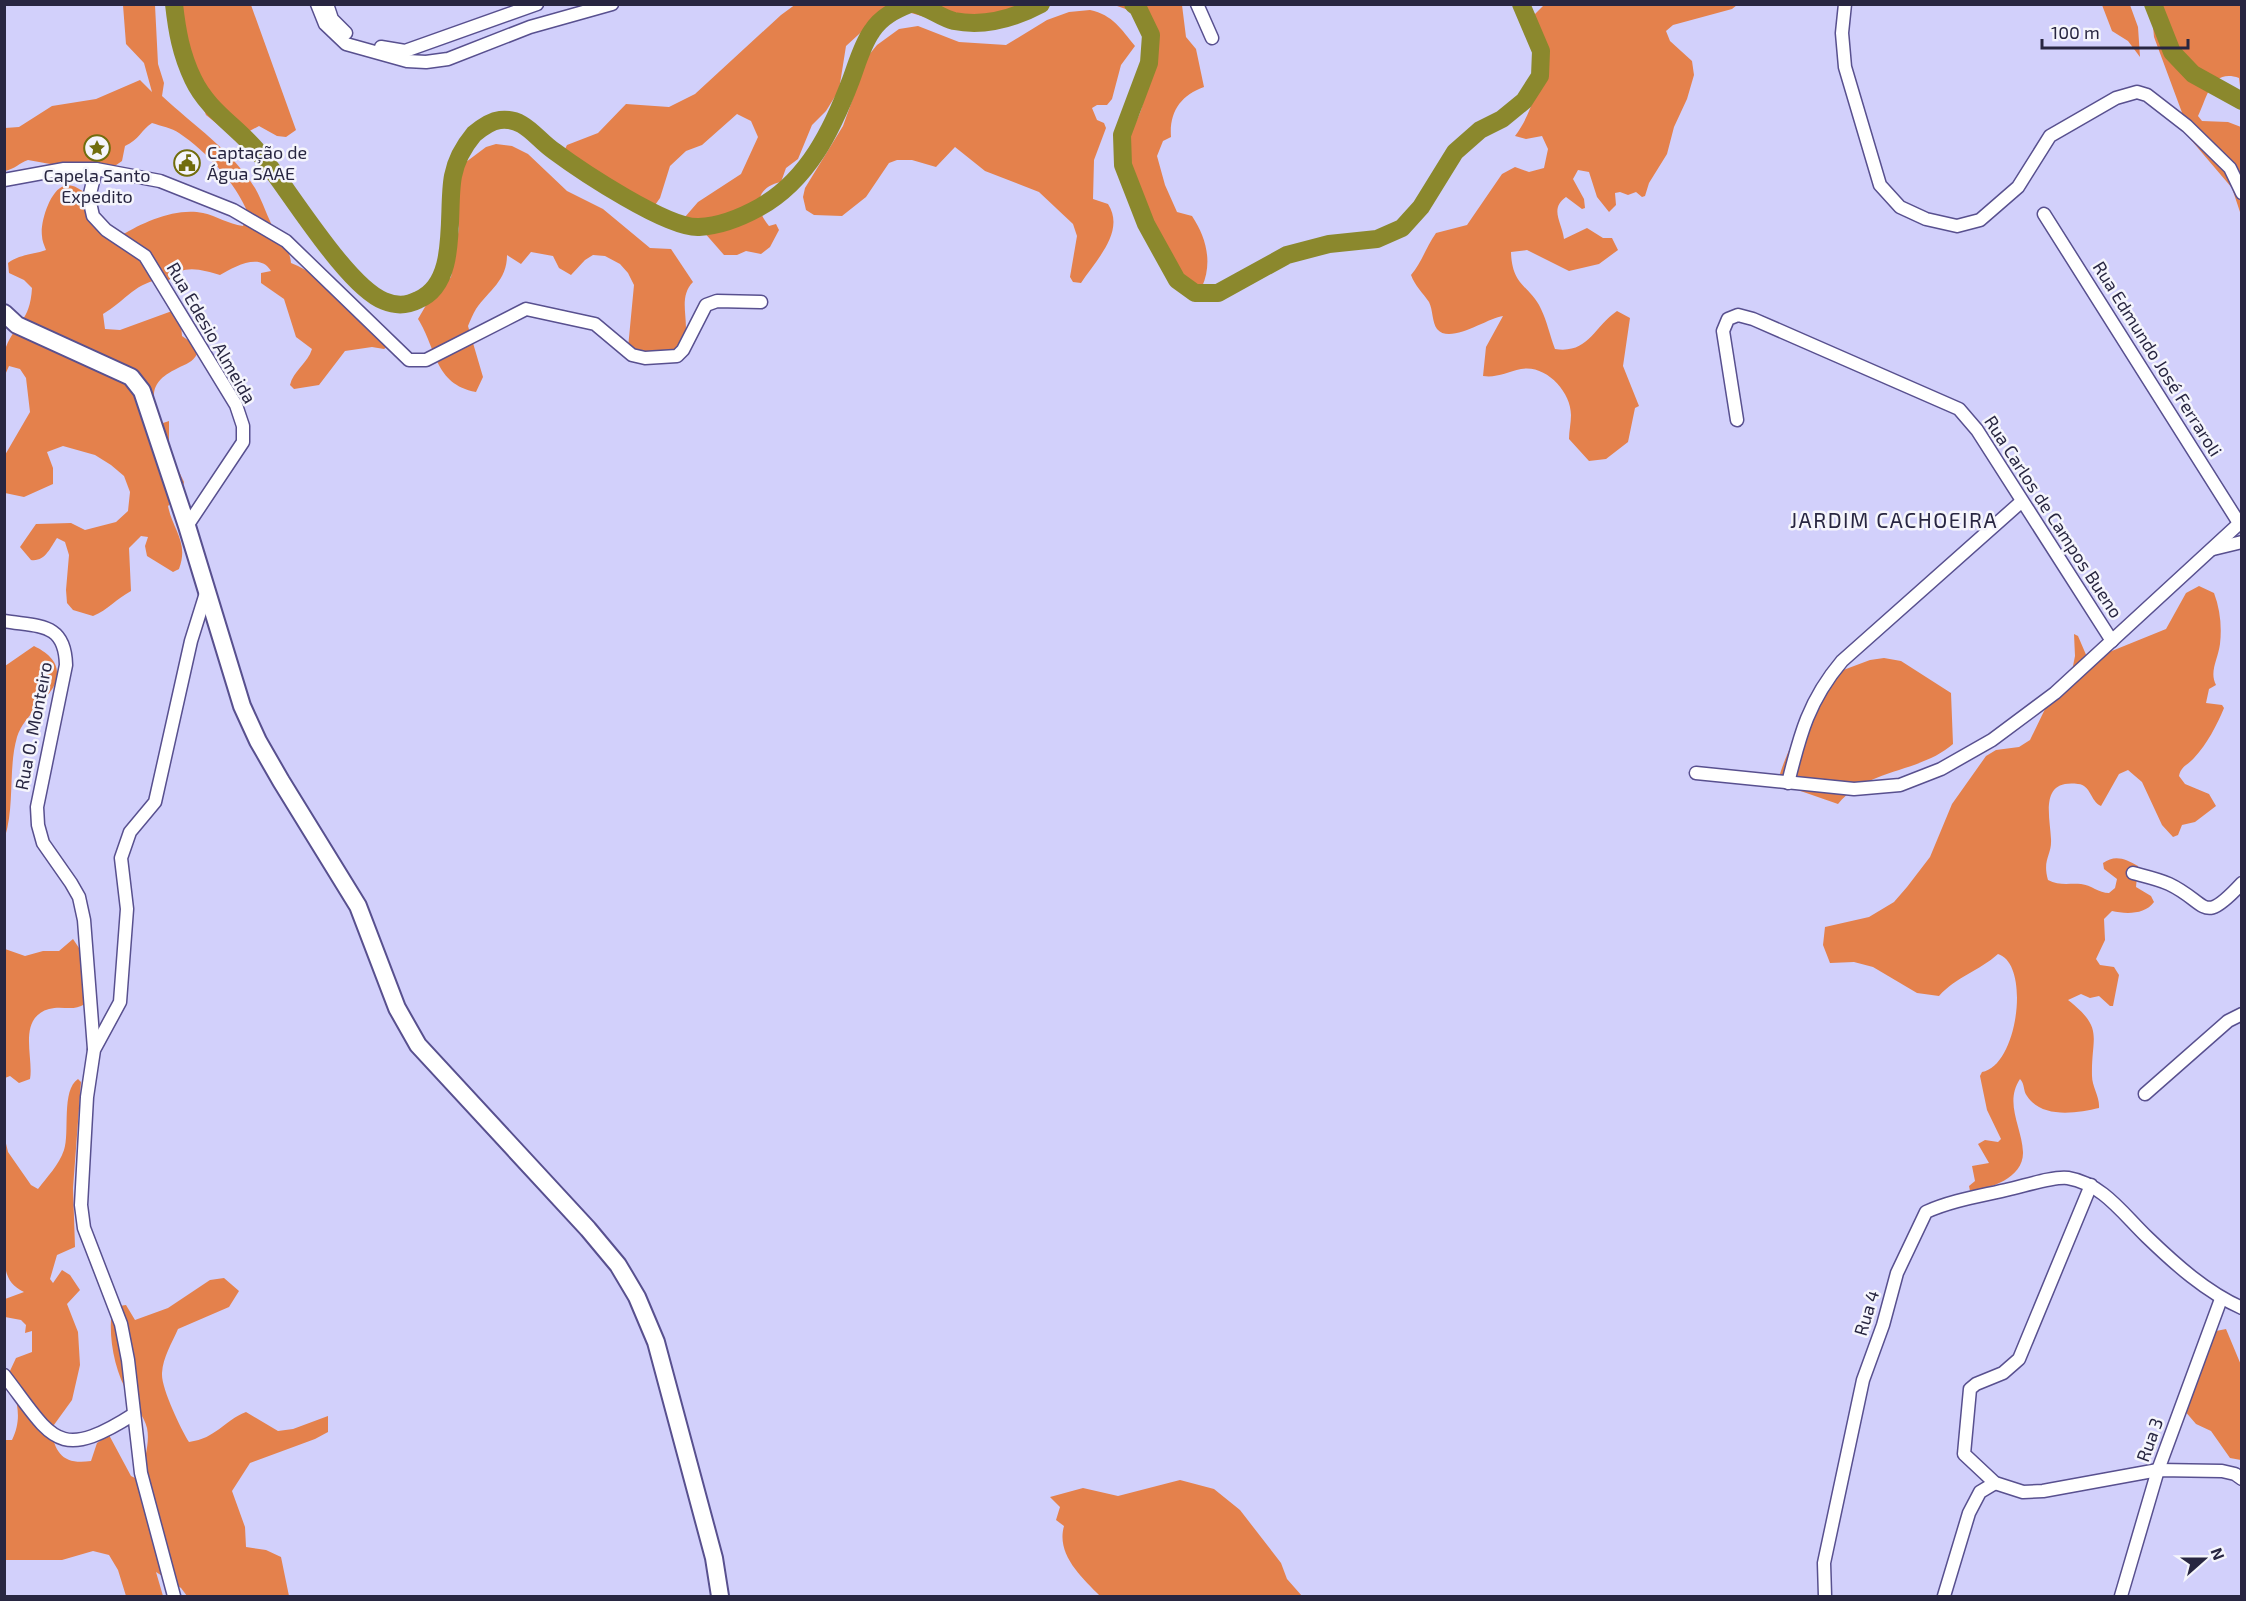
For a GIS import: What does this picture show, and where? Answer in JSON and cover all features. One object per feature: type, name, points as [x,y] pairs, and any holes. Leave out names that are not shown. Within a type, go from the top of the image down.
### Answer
[{"type":"street","points":[[317,4],[325,24],[346,44],[407,62],[448,59],[530,27],[612,4]]},
{"type":"street","points":[[327,4],[332,19],[350,37],[383,48],[405,51],[426,62]]},
{"type":"street","points":[[405,51],[537,4]]},
{"type":"street","points":[[1197,4],[1212,38]]},
{"type":"street","points":[[1845,4],[1842,33],[1845,67],[1880,185],[1900,207],[1926,219],[1957,226],[1980,220],[2018,187],[2050,136],[2116,98],[2137,92],[2147,95],[2187,126],[2230,168],[2241,193]]},
{"type":"street","points":[[4,180],[64,170],[96,169],[160,181],[233,210],[286,241],[409,360],[426,360],[526,309],[595,324],[632,355],[645,358],[677,356],[683,350],[706,305],[717,301],[760,302]]},
{"type":"street","name":"Rua Edesio Almeida","points":[[96,169],[89,198],[93,216],[106,230],[145,256],[236,405],[243,426],[243,442],[187,526]]},
{"type":"street","name":"Rua Edmundo José Ferraroli","points":[[2044,214],[2240,522]]},
{"type":"street","points":[[5,315],[17,325],[131,377],[142,391],[187,526],[229,669],[258,741],[358,906],[388,988],[418,1045],[588,1229],[618,1265],[637,1297],[656,1342],[714,1557],[720,1596]]},
{"type":"street","name":"Rua Carlos de Campos Bueno","points":[[1737,420],[1723,332],[1728,319],[1738,315],[1753,318],[1959,409],[1977,430],[2112,641]]},
{"type":"street","points":[[1788,783],[1798,743],[1822,685],[1842,661],[2021,502]]},
{"type":"street","points":[[1696,773],[1854,789],[1900,785],[1941,769],[1992,740],[2055,693],[2240,522]]},
{"type":"street","points":[[2211,549],[2241,542]]},
{"type":"street","points":[[174,1596],[141,1473],[129,1360],[121,1324],[84,1228],[81,1205],[87,1097],[94,1050],[120,1002],[127,909],[122,858],[130,832],[155,802],[191,641],[206,593]]},
{"type":"street","name":"Rua O. Monteiro","points":[[4,621],[48,628],[60,636],[66,647],[66,665],[37,807],[38,825],[43,843],[71,883],[81,908],[94,1050]]},
{"type":"street","points":[[2133,873],[2169,884],[2204,909],[2215,908],[2241,883]]},
{"type":"street","points":[[2145,1094],[2228,1021],[2241,1014]]},
{"type":"street","name":"Rua 4","points":[[1825,1596],[1824,1563],[1863,1380],[1883,1325],[1897,1273],[1926,1212],[1953,1201],[2066,1178],[2091,1185],[2111,1200],[2147,1238],[2221,1299],[2241,1308]]},
{"type":"street","points":[[2091,1185],[2019,1359],[2003,1373],[1976,1384],[1970,1389],[1964,1454],[1995,1483],[2023,1492],[2043,1491],[2158,1470],[2222,1471],[2235,1473],[2241,1479]]},
{"type":"street","name":"Rua 3","points":[[2121,1596],[2158,1470],[2221,1299]]},
{"type":"street","points":[[4,1375],[38,1422],[59,1439],[84,1440],[103,1434],[134,1414]]},
{"type":"street","points":[[1943,1595],[1969,1513],[1980,1492],[1995,1483]]},
{"type":"shaded area","points":[[796,4],[1037,5],[1021,10],[986,15],[960,23],[942,22],[901,10],[880,15],[846,46],[839,90],[826,111],[812,125],[798,159],[786,168],[781,182],[766,188],[762,193],[759,205],[764,219],[769,226],[776,224],[779,230],[770,247],[761,254],[746,251],[737,255],[724,255],[703,231],[678,225],[698,202],[741,174],[758,137],[751,121],[737,114],[702,145],[686,151],[670,166],[660,198],[648,215],[633,208],[587,177],[562,155],[567,145],[598,133],[626,104],[669,107],[695,94]]},
{"type":"shaded area","points":[[1545,4],[1737,5],[1732,9],[1673,25],[1666,31],[1670,41],[1692,61],[1694,75],[1687,99],[1674,127],[1667,154],[1649,183],[1645,196],[1642,197],[1636,192],[1628,195],[1615,193],[1616,205],[1609,212],[1597,197],[1589,172],[1578,170],[1573,179],[1584,199],[1585,208],[1582,209],[1566,197],[1558,206],[1557,211],[1564,239],[1587,228],[1603,238],[1612,238],[1618,250],[1599,264],[1569,271],[1527,250],[1511,252],[1512,264],[1518,279],[1537,301],[1555,349],[1575,348],[1583,344],[1617,311],[1630,318],[1623,366],[1639,406],[1635,408],[1628,442],[1606,459],[1589,461],[1569,439],[1570,406],[1567,397],[1555,381],[1539,371],[1530,369],[1483,376],[1486,347],[1503,316],[1459,332],[1443,333],[1435,326],[1429,302],[1411,275],[1436,233],[1467,225],[1502,174],[1515,167],[1529,172],[1544,168],[1548,149],[1542,136],[1526,139],[1515,136],[1531,107],[1539,74],[1538,53],[1528,21]]},
{"type":"shaded area","points":[[123,5],[155,5],[158,64],[164,83],[162,96],[223,150],[245,174],[255,188],[272,226],[287,250],[291,263],[331,288],[390,345],[384,349],[372,347],[345,351],[319,385],[294,389],[290,385],[292,380],[312,349],[296,337],[284,299],[261,283],[261,273],[271,271],[260,262],[247,263],[220,275],[193,269],[180,271],[169,280],[158,280],[141,286],[103,314],[105,329],[120,330],[172,311],[180,313],[182,336],[195,345],[197,354],[191,361],[161,379],[154,391],[160,424],[169,421],[169,451],[184,482],[182,492],[168,506],[181,544],[182,560],[179,569],[173,572],[147,556],[145,546],[148,537],[141,536],[129,548],[131,591],[93,616],[73,610],[67,603],[69,555],[65,542],[57,538],[47,554],[36,560],[31,560],[20,547],[36,524],[71,523],[85,530],[116,522],[128,511],[130,492],[124,476],[111,465],[95,455],[63,446],[47,452],[53,468],[53,484],[24,497],[5,493],[5,455],[30,412],[26,378],[20,369],[9,366],[5,375],[4,354],[10,339],[26,315],[32,288],[24,280],[9,273],[8,263],[22,256],[46,250],[42,236],[44,216],[54,194],[67,185],[86,193],[92,214],[122,235],[150,221],[182,212],[203,213],[243,226],[248,213],[228,179],[200,149],[176,131],[152,123],[134,141],[125,146],[122,161],[109,170],[78,169],[28,160],[5,171],[5,128],[19,127],[52,106],[96,99],[140,80],[152,92],[144,63],[126,44]]},
{"type":"shaded area","points":[[171,5],[251,5],[296,130],[286,137],[277,136],[259,126],[244,134],[232,136],[206,115],[191,78],[185,42],[181,37],[173,38],[169,28]]},
{"type":"shaded area","points":[[1114,5],[1182,5],[1186,37],[1196,49],[1204,87],[1189,95],[1178,106],[1172,120],[1171,137],[1163,141],[1157,156],[1165,185],[1177,212],[1192,216],[1201,232],[1207,259],[1202,287],[1187,281],[1173,268],[1148,228],[1139,205],[1128,161],[1128,145],[1144,100],[1149,45],[1147,32],[1135,14]]},
{"type":"shaded area","points":[[2102,5],[2130,5],[2138,27],[2140,57],[2128,41],[2112,31]]},
{"type":"shaded area","points":[[2151,5],[2241,5],[2241,95],[2239,78],[2222,77],[2211,86],[2198,116],[2202,121],[2228,122],[2241,127],[2241,215],[2232,188],[2186,134],[2184,118],[2154,37]]},
{"type":"shaded area","points":[[1090,10],[1111,19],[1135,46],[1121,65],[1112,99],[1107,105],[1097,105],[1092,108],[1097,120],[1104,123],[1106,128],[1094,160],[1093,199],[1108,204],[1113,215],[1113,225],[1106,246],[1081,283],[1073,282],[1070,277],[1077,236],[1073,224],[1039,192],[985,171],[955,147],[936,167],[912,160],[897,160],[889,163],[866,197],[842,216],[814,215],[806,210],[803,197],[805,188],[843,126],[868,56],[877,45],[899,29],[918,26],[959,42],[1006,45],[1047,20],[1069,12]]},
{"type":"shaded area","points":[[496,144],[512,146],[528,154],[567,191],[603,209],[650,248],[671,249],[693,282],[685,297],[685,339],[677,350],[662,361],[628,348],[634,285],[620,264],[605,256],[593,255],[571,275],[559,268],[553,256],[531,252],[521,264],[507,255],[501,279],[476,309],[468,326],[483,377],[476,392],[462,388],[444,373],[418,319],[429,300],[451,277],[459,228],[451,182],[458,168],[486,147]]},
{"type":"shaded area","points":[[2199,586],[2214,593],[2221,624],[2220,644],[2213,675],[2216,685],[2209,689],[2206,703],[2222,705],[2224,708],[2207,741],[2183,768],[2179,776],[2185,784],[2209,794],[2216,806],[2195,822],[2182,825],[2178,835],[2173,837],[2162,825],[2142,782],[2128,770],[2119,774],[2101,806],[2082,785],[2066,784],[2057,787],[2052,793],[2049,810],[2051,845],[2046,867],[2048,880],[2060,884],[2085,885],[2109,893],[2115,888],[2117,879],[2104,869],[2103,863],[2120,858],[2138,866],[2136,887],[2151,896],[2154,902],[2140,911],[2123,913],[2112,911],[2104,919],[2105,940],[2096,959],[2100,965],[2114,967],[2119,975],[2113,1006],[2099,996],[2090,998],[2081,994],[2068,1000],[2080,1010],[2092,1026],[2094,1042],[2092,1080],[2099,1108],[2060,1112],[2041,1108],[2027,1096],[2020,1079],[2015,1088],[2014,1106],[2022,1143],[2022,1161],[2012,1175],[1996,1185],[1970,1191],[1969,1186],[1975,1181],[1972,1166],[1989,1163],[1978,1144],[1985,1140],[1998,1142],[2001,1139],[1987,1110],[1980,1076],[1982,1072],[1994,1066],[2012,1035],[2017,994],[2014,976],[2008,962],[1998,954],[1939,996],[1917,993],[1873,967],[1854,962],[1830,963],[1823,945],[1825,927],[1869,917],[1894,902],[1907,887],[1930,857],[1952,804],[1986,756],[1996,750],[2019,747],[2030,740],[2046,707],[2072,671],[2075,656],[2074,634],[2078,636],[2087,657],[2092,659],[2166,629],[2186,593]]},
{"type":"shaded area","points":[[34,646],[52,659],[57,675],[49,694],[25,721],[17,737],[14,749],[10,812],[5,837],[5,666]]},
{"type":"shaded area","points":[[1884,658],[1901,661],[1951,693],[1953,744],[1925,761],[1863,784],[1838,804],[1789,787],[1780,774],[1822,678],[1870,660]]},
{"type":"shaded area","points":[[73,939],[81,951],[85,1004],[76,1008],[49,1009],[39,1014],[30,1030],[30,1079],[19,1083],[10,1076],[5,1078],[5,949],[25,956],[43,951],[59,951]]},
{"type":"shaded area","points":[[78,1079],[81,1082],[73,1188],[75,1247],[57,1255],[50,1279],[53,1283],[62,1270],[70,1275],[80,1290],[67,1304],[78,1332],[80,1365],[72,1400],[51,1429],[55,1445],[62,1456],[68,1459],[91,1461],[97,1443],[109,1435],[131,1476],[145,1483],[147,1428],[119,1375],[113,1353],[112,1307],[126,1305],[135,1320],[168,1308],[210,1280],[224,1278],[239,1291],[229,1307],[178,1329],[164,1361],[163,1380],[172,1408],[189,1442],[206,1437],[246,1412],[278,1431],[293,1429],[328,1416],[328,1432],[250,1463],[232,1491],[245,1527],[246,1547],[266,1550],[281,1557],[289,1596],[187,1596],[181,1588],[156,1572],[163,1596],[126,1596],[118,1570],[109,1555],[93,1551],[62,1560],[5,1560],[5,1440],[12,1440],[16,1431],[18,1414],[9,1373],[16,1358],[32,1352],[32,1331],[25,1333],[26,1325],[21,1320],[5,1317],[5,1299],[24,1292],[11,1282],[5,1266],[4,1135],[8,1152],[31,1185],[38,1189],[56,1166],[64,1150],[69,1092]]},
{"type":"shaded area","points":[[2226,1329],[2241,1365],[2241,1460],[2230,1458],[2211,1431],[2196,1424],[2184,1410],[2211,1332]]},
{"type":"shaded area","points":[[1180,1480],[1214,1489],[1240,1510],[1281,1563],[1287,1579],[1302,1596],[1100,1596],[1078,1573],[1067,1555],[1062,1536],[1064,1526],[1056,1520],[1060,1507],[1050,1497],[1083,1488],[1118,1496]]},
{"type":"waterway","points":[[174,4],[185,61],[199,90],[215,110],[259,153],[335,257],[369,292],[384,301],[401,305],[418,300],[431,291],[440,279],[449,245],[454,170],[467,143],[486,125],[500,120],[509,120],[523,125],[584,172],[667,219],[699,227],[723,223],[753,211],[777,196],[805,168],[836,117],[868,36],[884,18],[910,4]]},
{"type":"waterway","points":[[915,4],[949,20],[965,23],[999,20],[1041,4]]},
{"type":"waterway","points":[[1133,4],[1138,8],[1151,35],[1149,63],[1122,135],[1123,165],[1146,224],[1177,280],[1195,293],[1218,293],[1287,255],[1329,244],[1377,239],[1402,228],[1421,207],[1455,152],[1480,130],[1502,119],[1524,101],[1540,76],[1541,51],[1521,4]]},
{"type":"waterway","points":[[2153,4],[2172,52],[2193,74],[2242,101]]},
{"type":"place","name":"Capela Santo Expedito","points":[[97,148]]},
{"type":"place","name":"Captação de Água SAAE","points":[[187,163]]},
{"type":"district","name":"JARDIM CACHOEIRA","points":[[1894,521]]}]
